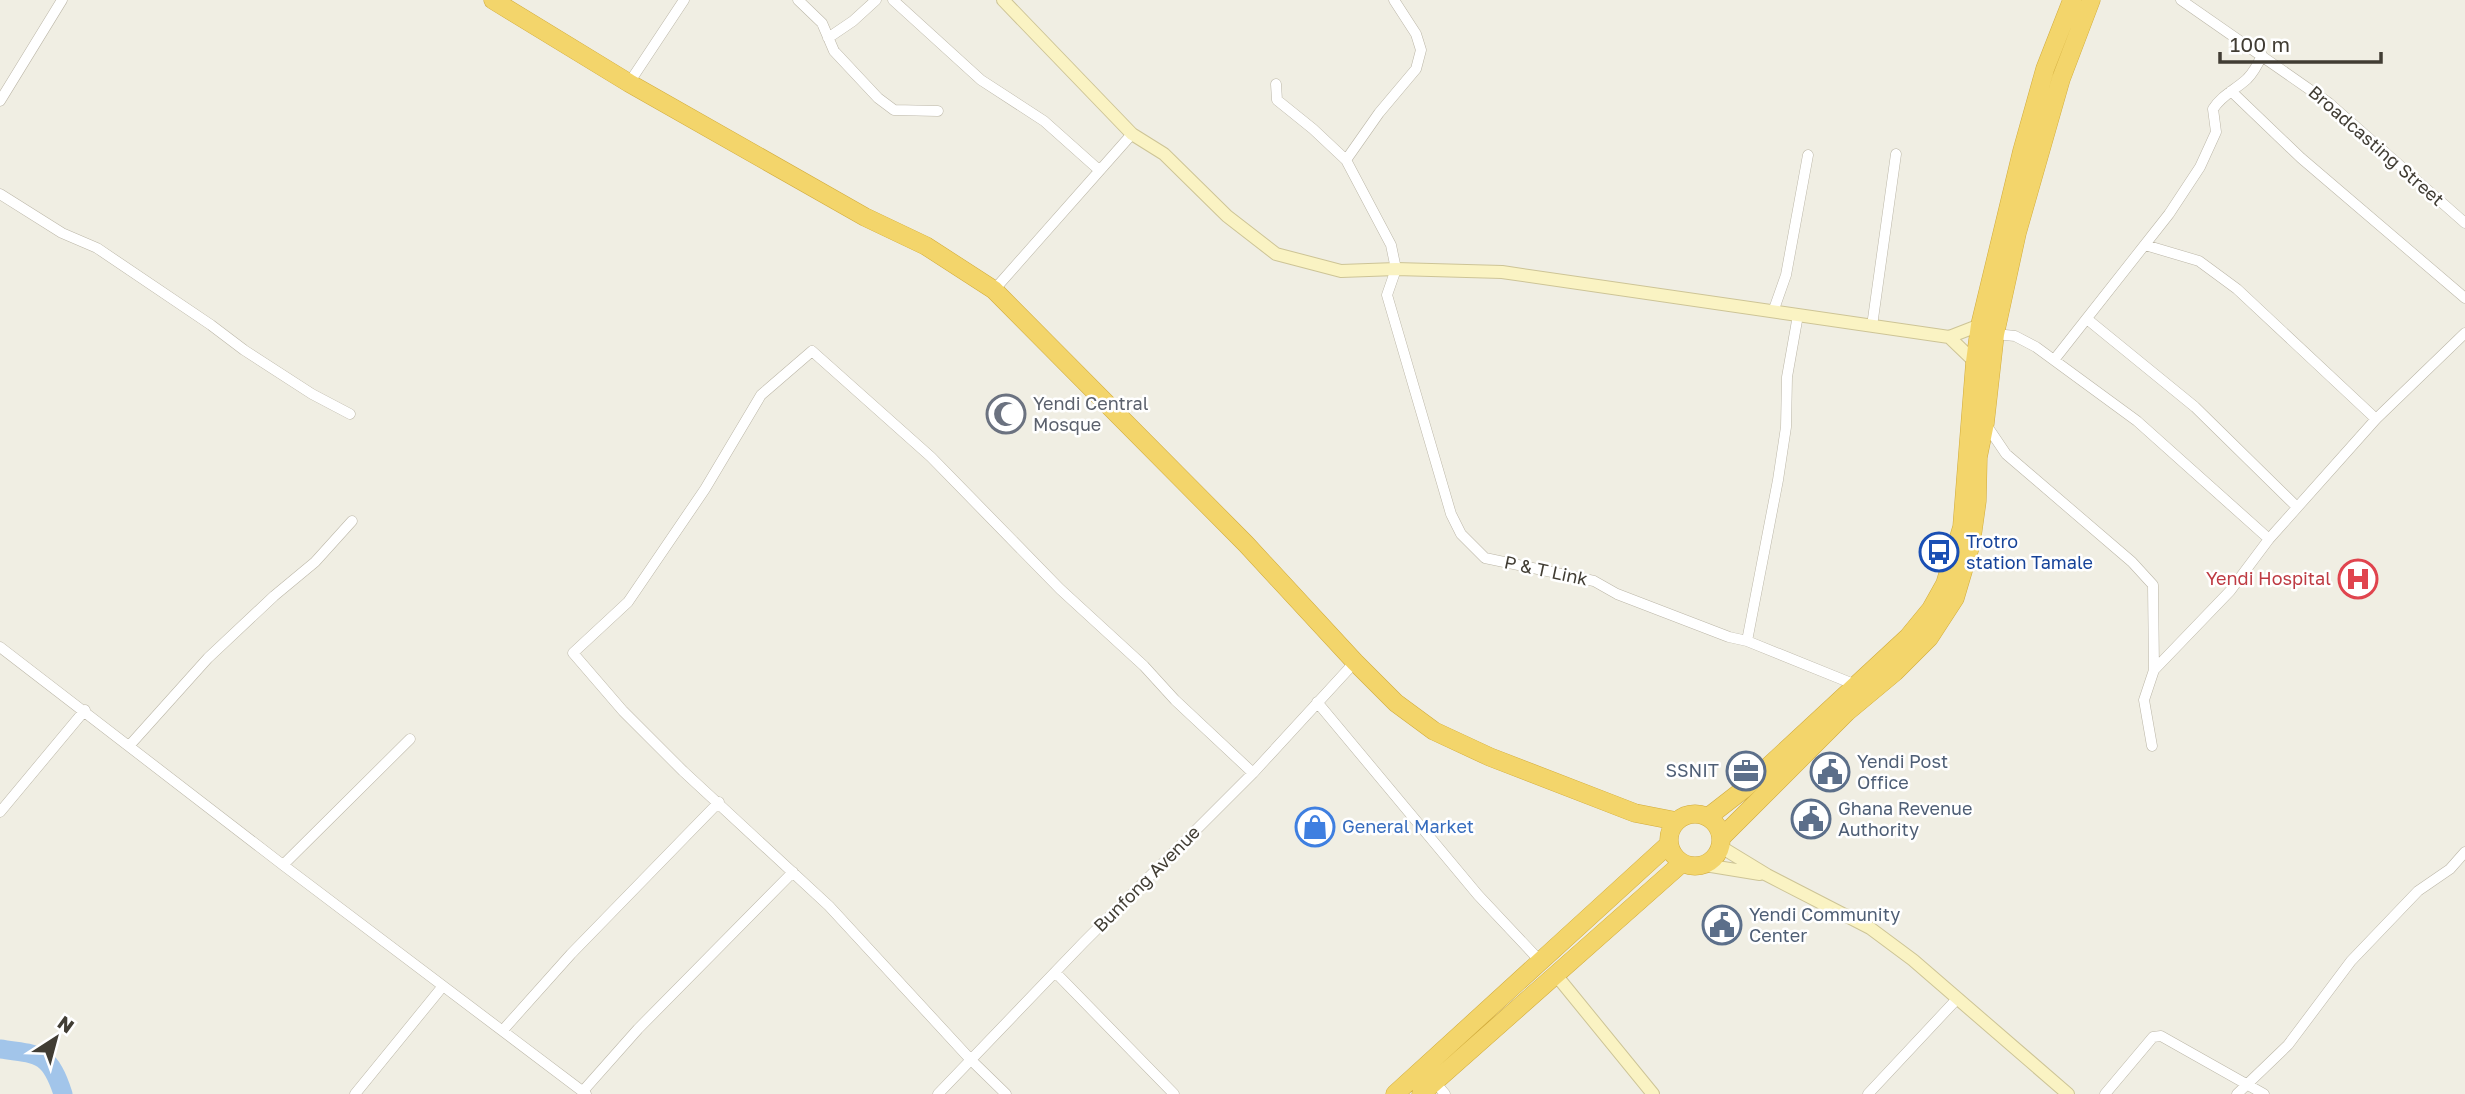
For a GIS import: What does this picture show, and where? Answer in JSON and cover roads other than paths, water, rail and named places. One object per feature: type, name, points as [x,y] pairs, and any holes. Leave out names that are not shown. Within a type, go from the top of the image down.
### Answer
[{"type":"highway","points":[[493,0],[629,83],[865,217],[926,246],[994,290],[1246,544],[1355,662],[1396,703],[1434,731],[1490,757],[1635,813],[1671,834]]},
{"type":"highway","points":[[1671,834],[1675,858],[1682,863],[1698,867],[1712,860],[1721,842],[1847,712],[1904,664],[1929,638],[1955,598],[1971,544],[1977,501],[1979,457],[1985,423],[1985,330],[2002,229],[2045,69],[2072,0]]},
{"type":"highway","points":[[1708,817],[1744,789],[1908,637],[1931,609],[1945,584],[1962,527],[1975,362],[2017,233],[2061,79],[2091,0]]},
{"type":"highway","points":[[1395,1094],[1541,962],[1691,814],[1708,817],[1715,822],[1721,842]]},
{"type":"highway","points":[[1421,1094],[1440,1088],[1556,975],[1682,863]]},
{"type":"street","points":[[0,101],[62,0]]},
{"type":"street","points":[[629,83],[684,0]]},
{"type":"street","points":[[798,0],[822,23],[834,51],[855,76],[894,110],[938,110]]},
{"type":"street","points":[[828,37],[876,0]]},
{"type":"street","points":[[893,0],[981,80],[1044,121],[1099,170]]},
{"type":"street","points":[[1003,0],[1132,134],[1164,154],[1227,216],[1276,254],[1341,271],[1396,269],[1502,272],[1949,337],[1985,330],[2015,337],[2054,360],[2137,421],[2269,539]]},
{"type":"street","points":[[1346,160],[1378,113],[1416,69],[1421,50],[1416,34],[1394,0]]},
{"type":"street","name":"Broadcasting Street","points":[[2180,0],[2329,103],[2465,223]]},
{"type":"street","points":[[2054,360],[2169,214],[2200,167],[2216,132],[2213,109],[2220,98],[2246,80],[2262,55]]},
{"type":"street","points":[[1276,84],[1277,100],[1314,129],[1346,160],[1391,245],[1396,269]]},
{"type":"street","points":[[2231,91],[2301,158],[2465,298]]},
{"type":"street","points":[[994,290],[1132,134]]},
{"type":"street","points":[[1872,326],[1896,154]]},
{"type":"street","points":[[1773,312],[1786,275],[1808,155]]},
{"type":"street","points":[[0,194],[62,233],[97,248],[244,350],[350,414]]},
{"type":"street","points":[[2145,245],[2199,261],[2228,282],[2376,419]]},
{"type":"street","name":"P & T Link","points":[[1396,269],[1387,295],[1451,514],[1461,534],[1485,558],[1594,581],[1617,594],[1729,637],[1747,641],[1856,685]]},
{"type":"street","points":[[1747,641],[1778,480],[1786,427],[1787,377],[1798,315]]},
{"type":"street","points":[[2087,319],[2194,407],[2297,507]]},
{"type":"street","points":[[2154,670],[2230,591],[2269,539],[2376,419],[2465,333]]},
{"type":"street","points":[[1949,337],[1975,362]]},
{"type":"street","points":[[1006,1094],[971,1060],[860,937],[683,771],[623,710],[573,653],[628,602],[705,489],[761,395],[813,351],[931,457],[1060,589],[1144,666],[1175,700],[1253,773]]},
{"type":"street","points":[[1985,423],[2006,454],[2132,562],[2153,585],[2154,670],[2144,700],[2152,746]]},
{"type":"street","points":[[129,746],[208,658],[315,562],[352,521]]},
{"type":"street","points":[[0,646],[283,865],[585,1093],[646,1021],[793,872]]},
{"type":"street","name":"Bunfong Avenue","points":[[938,1094],[1253,773],[1355,662]]},
{"type":"street","points":[[1317,702],[1478,895],[1541,962]]},
{"type":"street","points":[[0,812],[85,710]]},
{"type":"street","points":[[283,865],[410,739]]},
{"type":"street","points":[[503,1030],[571,954],[719,802]]},
{"type":"street","points":[[1721,842],[1767,875],[1870,928],[1913,960],[1956,1000],[2068,1094]]},
{"type":"street","points":[[2237,1094],[2288,1045],[2351,961],[2418,891],[2450,869],[2465,852]]},
{"type":"street","points":[[1705,865],[1767,875]]},
{"type":"street","points":[[1055,972],[1174,1094]]},
{"type":"street","points":[[1556,975],[1653,1094]]},
{"type":"street","points":[[355,1094],[443,986]]},
{"type":"street","points":[[1868,1094],[1956,1000]]},
{"type":"street","points":[[2105,1094],[2153,1037],[2161,1036],[2264,1094]]},
{"type":"waterway","points":[[0,1049],[24,1052],[41,1058],[53,1070],[63,1094]]},
{"type":"place","name":"Yendi Central Mosque","points":[[1006,414]]},
{"type":"place","name":"Trotro station Tamale","points":[[1939,552]]},
{"type":"place","name":"Yendi Hospital","points":[[2358,579]]},
{"type":"place","name":"SSNIT","points":[[1746,771]]},
{"type":"place","name":"Yendi Post Office","points":[[1830,772]]},
{"type":"place","name":"Ghana Revenue Authority","points":[[1811,819]]},
{"type":"place","name":"General Market","points":[[1315,827]]},
{"type":"place","name":"Yendi Community Center","points":[[1722,925]]}]
